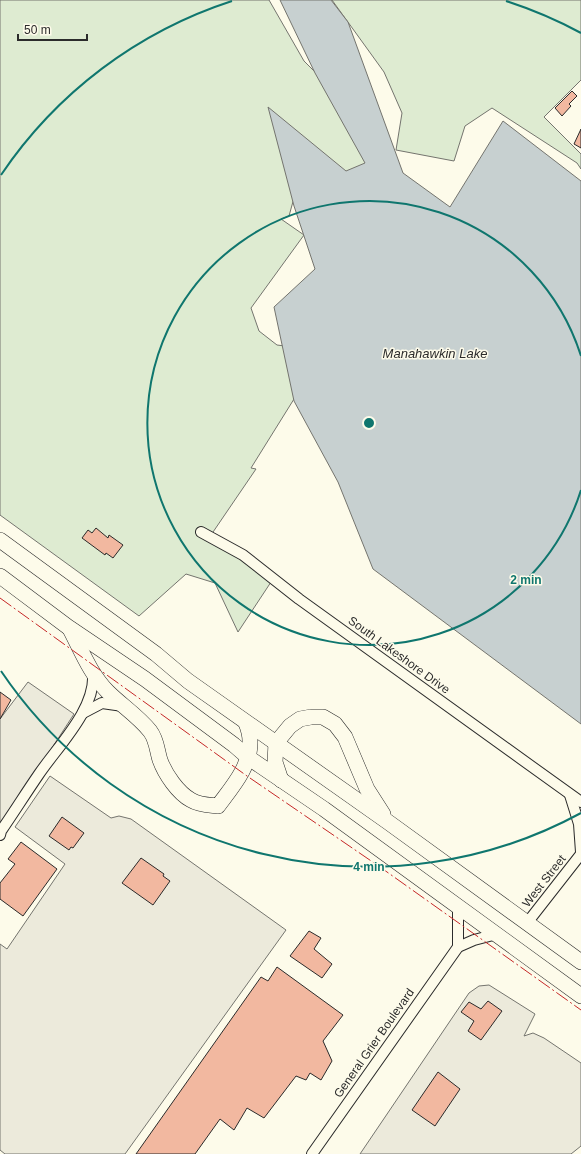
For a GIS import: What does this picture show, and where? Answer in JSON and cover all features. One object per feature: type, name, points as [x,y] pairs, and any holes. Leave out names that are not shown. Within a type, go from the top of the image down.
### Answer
[{"type":"highway","points":[[0,540],[150,650],[188,681],[388,822],[581,962]]},
{"type":"highway","points":[[0,576],[68,627],[145,679],[234,745],[249,758],[324,809],[581,996]]},
{"type":"highway","points":[[68,627],[93,671],[107,691],[151,732],[157,745],[165,772],[173,784],[191,800],[205,805],[218,806],[236,782],[249,758],[250,741],[246,722]]},
{"type":"highway","points":[[281,780],[275,762],[276,743],[290,726],[300,719],[323,717],[335,724],[345,737],[367,789],[388,822]]},
{"type":"street","name":"South Lakeshore Drive","points":[[201,532],[243,555],[298,599],[581,802]]},
{"type":"street","points":[[0,835],[1,831],[38,775],[83,713],[94,684],[93,671]]},
{"type":"street","points":[[83,713],[102,703],[124,706]]},
{"type":"street","name":"West Street","points":[[527,923],[581,853],[579,824],[570,795]]},
{"type":"street","points":[[458,906],[458,947],[474,940],[497,934]]},
{"type":"street","name":"General Grier Boulevard","points":[[312,1154],[458,947]]},
{"type":"green space","points":[[0,0],[269,0],[304,61],[332,89],[375,170],[297,187],[289,216],[281,219],[304,235],[251,308],[259,331],[277,345],[285,346],[299,391],[251,468],[256,469],[211,535],[273,579],[238,632],[215,583],[186,574],[139,616],[0,515]]},
{"type":"green space","points":[[332,0],[581,0],[581,80],[544,117],[581,154],[581,169],[577,163],[492,108],[465,126],[454,161],[396,150],[402,113],[384,72]]},
{"type":"shaded area","points":[[28,682],[74,714],[0,828],[0,719]]},
{"type":"shaded area","points":[[50,776],[111,818],[119,816],[131,819],[286,930],[125,1154],[5,1154],[0,1150],[0,944],[7,949],[65,864],[15,827]]},
{"type":"shaded area","points":[[489,985],[535,1014],[524,1036],[533,1033],[544,1038],[581,1063],[581,1146],[571,1154],[360,1154],[469,993],[479,986]]},
{"type":"water","name":"Manahawkin Lake","points":[[280,0],[331,0],[348,22],[403,173],[450,207],[503,121],[581,181],[581,724],[373,569],[338,482],[294,401],[274,307],[315,269],[294,206],[268,107],[346,171],[365,163],[315,73]]},
{"type":"building","points":[[572,91],[577,96],[569,104],[571,106],[562,116],[555,108]]},
{"type":"building","points":[[581,129],[581,148],[574,144]]},
{"type":"building","points":[[96,528],[108,538],[109,535],[123,545],[113,558],[106,553],[105,555],[82,538],[88,530],[92,533]]},
{"type":"building","points":[[0,692],[11,700],[0,719]]},
{"type":"building","points":[[62,817],[84,833],[73,848],[71,847],[69,850],[49,836]]},
{"type":"building","points":[[21,842],[57,869],[23,916],[0,899],[0,883],[15,864],[8,859]]},
{"type":"building","points":[[141,858],[164,874],[163,876],[170,881],[153,905],[122,883]]},
{"type":"building","points":[[309,931],[321,938],[314,949],[332,964],[322,978],[290,956]]},
{"type":"building","points":[[277,967],[343,1015],[323,1041],[332,1061],[321,1080],[310,1073],[306,1080],[296,1076],[264,1118],[247,1108],[234,1130],[220,1119],[195,1154],[136,1154],[261,977],[268,981]]},
{"type":"building","points":[[488,1001],[502,1011],[481,1040],[468,1031],[474,1021],[461,1012],[469,1002],[481,1009]]},
{"type":"building","points":[[438,1072],[460,1089],[435,1126],[412,1110]]},
{"type":"power","points":[[0,598],[247,776],[380,867],[581,1010]]}]
